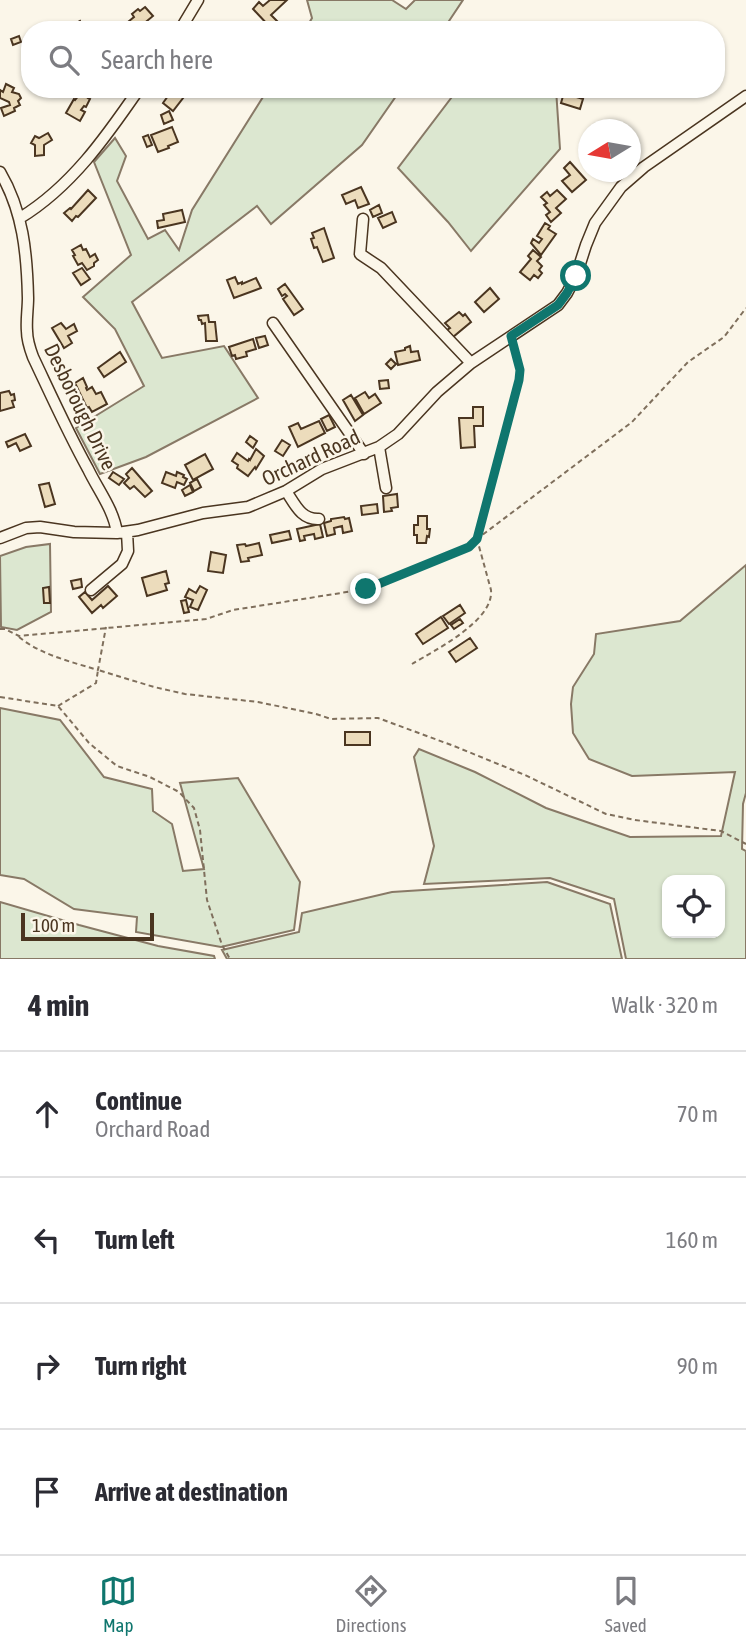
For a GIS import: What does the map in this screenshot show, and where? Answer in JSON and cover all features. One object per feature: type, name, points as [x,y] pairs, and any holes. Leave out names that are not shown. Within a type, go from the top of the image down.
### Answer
[{"type":"street","points":[[185,21],[198,0]]},
{"type":"street","name":"Orchard Road","points":[[0,538],[26,528],[40,527],[74,532],[122,532],[166,524],[203,513],[248,507],[286,491],[322,469],[379,447],[398,434],[437,392],[471,363],[558,305],[576,276],[595,223],[621,187],[644,167],[746,96]]},
{"type":"street","points":[[20,218],[70,179],[133,98]]},
{"type":"street","name":"Desborough Drive","points":[[0,172],[20,218],[27,262],[26,329],[33,357],[87,468],[122,532]]},
{"type":"street","points":[[363,219],[360,254],[381,268],[471,363]]},
{"type":"street","points":[[273,323],[364,454]]},
{"type":"street","points":[[379,447],[386,488]]},
{"type":"street","points":[[286,491],[300,513],[312,519],[319,519]]},
{"type":"street","points":[[91,590],[122,564],[128,551],[122,532]]},
{"type":"path","points":[[19,636],[206,619],[233,610],[366,589],[469,547],[632,422],[688,362],[724,337],[746,308]]},
{"type":"path","points":[[412,664],[465,631],[487,608],[492,598],[477,539],[519,380],[520,370],[511,336]]},
{"type":"path","points":[[0,697],[58,706],[96,683],[106,627]]},
{"type":"path","points":[[0,629],[5,629],[57,657],[185,694],[258,702],[331,719],[378,718],[525,775],[606,814],[721,831],[746,844]]},
{"type":"path","points":[[58,706],[89,743],[117,766],[150,777],[179,792],[194,808],[200,830],[207,900],[222,945],[230,959]]},
{"type":"green space","points":[[307,0],[392,0],[406,9],[415,0],[463,0],[449,21],[310,21],[312,18]]},
{"type":"green space","points":[[262,98],[395,98],[362,145],[271,224],[257,206],[132,302],[162,358],[224,346],[258,398],[146,457],[100,474],[76,428],[144,386],[115,329],[83,297],[131,255],[94,162],[115,138],[126,156],[117,181],[148,239],[165,230],[179,250],[192,210]]},
{"type":"green space","points":[[451,98],[557,98],[560,149],[471,251],[398,168]]},
{"type":"green space","points":[[50,544],[51,612],[17,630],[1,627],[0,556],[26,547]]},
{"type":"green space","points":[[746,565],[746,793],[743,804],[742,849],[746,851],[746,959],[626,959],[614,899],[550,878],[424,884],[434,846],[414,757],[419,749],[475,772],[546,808],[630,837],[721,836],[735,772],[632,776],[589,759],[573,733],[571,704],[573,687],[594,654],[596,634],[680,621]]},
{"type":"green space","points":[[0,708],[60,720],[104,777],[152,789],[153,811],[172,824],[183,871],[204,869],[180,783],[238,778],[300,882],[294,930],[221,947],[136,932],[137,917],[74,909],[24,879],[0,875]]},
{"type":"green space","points":[[547,882],[610,904],[622,959],[227,959],[222,950],[299,932],[302,913],[392,892]]},
{"type":"green space","points":[[0,902],[158,946],[214,956],[215,959],[0,959]]},
{"type":"building","points":[[270,0],[287,0],[271,15],[277,21],[264,21],[253,9],[259,2],[263,6]]},
{"type":"building","points":[[145,7],[153,16],[147,21],[129,21],[134,17],[132,14],[138,9],[140,11]]},
{"type":"building","points":[[19,36],[21,42],[13,45],[11,39]]},
{"type":"building","points":[[6,84],[14,88],[12,92],[19,94],[21,98],[18,101],[20,105],[14,108],[15,111],[4,116],[1,108],[10,105],[0,98],[0,90],[3,92]]},
{"type":"building","points":[[167,98],[183,98],[173,111],[163,103]]},
{"type":"building","points":[[562,98],[583,99],[580,109],[561,103]]},
{"type":"building","points":[[90,99],[81,110],[85,112],[80,121],[66,113],[75,100]]},
{"type":"building","points":[[169,111],[173,120],[164,124],[161,115]]},
{"type":"building","points":[[172,127],[178,142],[158,152],[151,135]]},
{"type":"building","points":[[48,133],[52,140],[44,145],[44,155],[35,156],[35,145],[31,143],[35,136],[39,138]]},
{"type":"building","points":[[148,135],[152,145],[147,147],[143,137]]},
{"type":"building","points":[[570,162],[578,171],[578,182],[584,182],[572,192],[562,181],[570,175],[564,168]]},
{"type":"building","points":[[361,187],[369,204],[358,208],[355,200],[346,204],[342,195]]},
{"type":"building","points":[[88,190],[96,198],[72,221],[64,213]]},
{"type":"building","points":[[557,190],[566,199],[556,208],[561,213],[551,222],[546,215],[550,212],[544,205],[547,203],[541,197],[547,192],[550,196]]},
{"type":"building","points":[[379,205],[382,213],[373,217],[370,210]]},
{"type":"building","points":[[182,210],[185,222],[158,228],[157,221],[164,220],[163,214]]},
{"type":"building","points":[[392,212],[396,222],[383,228],[378,218]]},
{"type":"building","points":[[545,223],[550,226],[548,229],[556,234],[541,255],[531,243],[533,239],[539,243],[542,239],[537,236]]},
{"type":"building","points":[[324,228],[334,258],[323,262],[311,239],[314,238],[312,233]]},
{"type":"building","points":[[81,245],[90,257],[95,254],[98,260],[87,270],[82,263],[78,265],[73,256],[75,255],[72,250]]},
{"type":"building","points":[[533,250],[541,257],[537,261],[542,266],[539,270],[542,273],[538,278],[534,275],[530,280],[520,272],[531,259],[528,256]]},
{"type":"building","points":[[82,268],[90,279],[81,285],[73,273]]},
{"type":"building","points":[[235,277],[238,284],[256,278],[261,288],[234,298],[227,280]]},
{"type":"building","points":[[285,284],[303,309],[294,315],[283,299],[287,296],[282,296],[278,289]]},
{"type":"building","points":[[490,288],[499,299],[484,312],[475,302]]},
{"type":"building","points":[[459,312],[463,316],[465,314],[471,322],[453,337],[445,323]]},
{"type":"building","points":[[208,315],[209,322],[215,322],[217,341],[206,341],[205,323],[202,324],[198,316]]},
{"type":"building","points":[[61,323],[66,329],[74,324],[77,331],[68,336],[72,343],[64,348],[52,328]]},
{"type":"building","points":[[265,336],[268,345],[259,348],[256,338]]},
{"type":"building","points":[[253,339],[256,349],[246,352],[247,356],[236,359],[235,355],[232,356],[229,347]]},
{"type":"building","points":[[410,346],[411,352],[418,351],[420,360],[398,365],[395,352]]},
{"type":"building","points":[[120,352],[126,362],[104,377],[98,368]]},
{"type":"building","points":[[391,359],[396,364],[391,369],[386,364]]},
{"type":"building","points":[[83,378],[87,390],[92,387],[96,394],[101,392],[107,404],[92,412],[87,408],[75,383]]},
{"type":"building","points":[[388,380],[389,388],[380,389],[379,381]]},
{"type":"building","points":[[9,391],[11,395],[14,394],[14,407],[0,411],[0,393]]},
{"type":"building","points":[[365,392],[369,398],[375,394],[381,403],[364,414],[355,398]]},
{"type":"building","points":[[351,395],[363,415],[355,421],[343,400]]},
{"type":"building","points":[[473,407],[483,407],[483,426],[474,426],[475,447],[461,448],[459,418],[473,418]]},
{"type":"building","points":[[329,415],[335,427],[327,431],[321,419]]},
{"type":"building","points":[[319,421],[325,433],[298,447],[289,427],[298,423],[301,429]]},
{"type":"building","points":[[25,434],[31,446],[20,451],[16,443],[8,447],[6,442]]},
{"type":"building","points":[[250,436],[257,441],[253,448],[246,442]]},
{"type":"building","points":[[282,440],[290,445],[283,456],[275,451]]},
{"type":"building","points":[[256,449],[264,456],[248,476],[232,461],[237,453],[250,460]]},
{"type":"building","points":[[205,454],[213,469],[193,480],[185,465]]},
{"type":"building","points":[[132,468],[152,491],[145,497],[134,486],[130,489],[124,483],[129,478],[126,474]]},
{"type":"building","points":[[113,472],[124,479],[119,485],[109,478]]},
{"type":"building","points":[[166,472],[176,476],[177,472],[184,475],[187,479],[184,485],[177,482],[175,488],[162,483]]},
{"type":"building","points":[[197,479],[201,487],[194,491],[190,483]]},
{"type":"building","points":[[49,483],[55,504],[45,507],[39,485]]},
{"type":"building","points":[[190,485],[193,492],[185,496],[182,490]]},
{"type":"building","points":[[397,494],[398,507],[384,512],[383,496]]},
{"type":"building","points":[[377,504],[378,513],[362,515],[361,506]]},
{"type":"building","points":[[418,516],[427,516],[427,529],[430,529],[426,543],[417,543],[417,535],[414,535]]},
{"type":"building","points":[[349,518],[352,531],[343,533],[342,526],[334,528],[335,534],[327,536],[324,523]]},
{"type":"building","points":[[320,524],[323,537],[315,539],[314,534],[304,536],[305,540],[300,541],[297,529]]},
{"type":"building","points":[[289,531],[291,539],[272,543],[270,535]]},
{"type":"building","points":[[259,543],[262,555],[241,562],[237,545]]},
{"type":"building","points":[[211,552],[226,555],[223,573],[208,571]]},
{"type":"building","points":[[166,571],[169,583],[165,584],[167,590],[147,596],[142,578]]},
{"type":"building","points":[[81,579],[82,587],[73,589],[71,581]]},
{"type":"building","points":[[108,586],[117,596],[92,613],[79,597],[85,592],[92,600]]},
{"type":"building","points":[[200,586],[207,590],[198,610],[190,607],[193,600],[185,597],[189,589],[196,593]]},
{"type":"building","points":[[49,587],[50,603],[44,603],[43,588]]},
{"type":"building","points":[[186,600],[189,612],[184,613],[181,601]]},
{"type":"building","points":[[460,605],[465,613],[449,624],[443,616]]},
{"type":"building","points":[[441,617],[448,628],[423,644],[416,634]]},
{"type":"building","points":[[460,619],[463,623],[454,629],[451,625]]},
{"type":"building","points":[[470,638],[477,648],[456,662],[449,652]]},
{"type":"building","points":[[345,732],[370,732],[370,745],[345,745]]},
{"type":"route","points":[[366,589],[469,547],[477,539],[519,380],[520,370],[511,336],[558,305],[576,276]]}]
